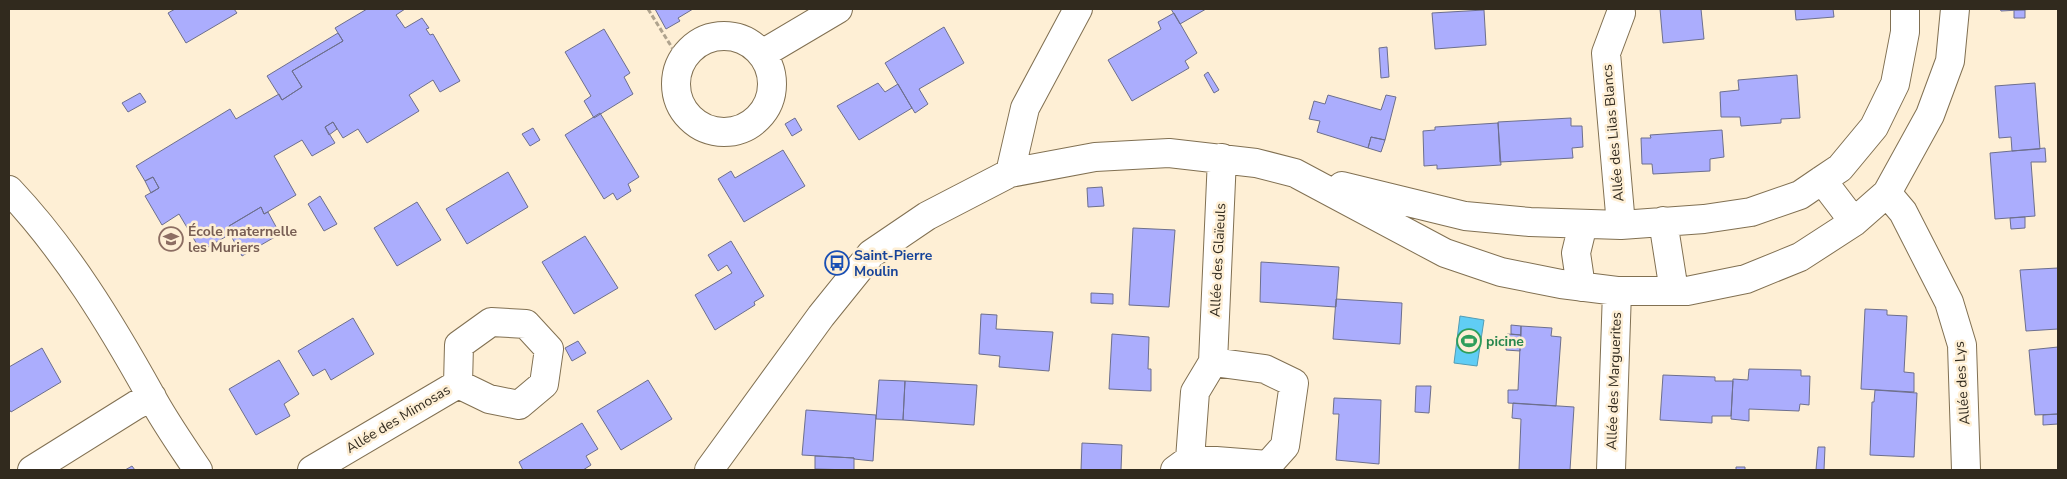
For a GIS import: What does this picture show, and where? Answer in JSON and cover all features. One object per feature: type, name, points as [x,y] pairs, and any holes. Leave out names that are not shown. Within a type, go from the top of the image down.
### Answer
[{"type":"street","points":[[762,54],[838,9]]},
{"type":"street","points":[[1010,173],[1025,108],[1078,9]]},
{"type":"street","points":[[709,470],[821,316],[871,254],[927,216],[1010,173],[1095,157],[1169,153],[1256,163],[1464,216],[1530,222],[1621,225],[1751,212],[1800,195],[1840,168],[1874,127],[1895,84],[1905,32],[1905,9]]},
{"type":"street","points":[[1295,173],[1445,253],[1501,272],[1581,287],[1617,291],[1687,291],[1746,279],[1800,257],[1854,222],[1887,193],[1930,115],[1950,61],[1955,9]]},
{"type":"street","name":"Allée des Lilas Blancs","points":[[1621,13],[1606,53],[1621,225]]},
{"type":"street","points":[[720,36],[743,40],[762,54],[771,71],[772,89],[767,108],[755,122],[738,130],[719,132],[701,127],[687,115],[678,98],[676,80],[681,62],[697,44],[720,36]]},
{"type":"street","points":[[1874,127],[1913,146]]},
{"type":"street","name":"Allée des Glaïeuls","points":[[1213,362],[1265,370],[1294,383],[1285,446],[1268,465],[1183,465],[1195,392],[1213,362],[1222,158]]},
{"type":"street","points":[[1822,180],[1854,222]]},
{"type":"street","points":[[9,190],[76,273],[137,368],[152,397],[198,470]]},
{"type":"street","name":"Allée des Lys","points":[[1887,193],[1903,212],[1949,302],[1962,344],[1966,470]]},
{"type":"street","points":[[1663,221],[1674,291]]},
{"type":"street","points":[[1581,287],[1576,253],[1583,224]]},
{"type":"street","name":"Allée des Marguerites","points":[[1611,470],[1617,291]]},
{"type":"street","name":"Allée des Mimosas","points":[[312,470],[458,384]]},
{"type":"street","points":[[32,470],[152,397]]},
{"type":"path","points":[[648,9],[681,62]]},
{"type":"water","name":"picine","points":[[1460,316],[1484,320],[1477,366],[1454,363]]},
{"type":"building","points":[[175,9],[234,9],[237,13],[186,43],[168,13]]},
{"type":"building","points":[[367,9],[405,9],[396,15],[405,28],[422,18],[429,28],[426,29],[430,35],[433,34],[460,81],[440,92],[433,80],[409,95],[419,111],[367,143],[358,129],[343,138],[333,122],[325,127],[335,143],[312,156],[302,140],[274,156],[296,195],[264,214],[261,207],[229,226],[232,233],[201,251],[179,214],[162,225],[145,196],[159,188],[153,177],[145,181],[136,166],[230,109],[236,119],[279,94],[282,100],[302,87],[292,71],[343,41],[335,28]]},
{"type":"building","points":[[655,9],[693,9],[678,18],[680,21],[666,29]]},
{"type":"building","points":[[1171,9],[1206,9],[1180,24]]},
{"type":"building","points":[[1660,9],[1701,9],[1704,39],[1663,43]]},
{"type":"building","points":[[1795,9],[1833,9],[1834,17],[1796,20]]},
{"type":"building","points":[[2000,9],[2038,9],[2001,11]]},
{"type":"building","points":[[1484,10],[1486,45],[1435,49],[1432,13]]},
{"type":"building","points":[[2014,10],[2025,10],[2025,18],[2014,18]]},
{"type":"building","points":[[1174,13],[1197,53],[1185,61],[1189,68],[1132,101],[1108,60],[1161,29],[1158,22]]},
{"type":"building","points":[[944,27],[964,63],[919,89],[928,104],[915,113],[885,63]]},
{"type":"building","points":[[604,29],[630,73],[624,77],[633,94],[594,118],[584,101],[591,96],[565,52]]},
{"type":"building","points":[[338,33],[343,41],[292,71],[302,87],[282,100],[267,76]]},
{"type":"building","points":[[1387,47],[1389,77],[1381,78],[1379,48]]},
{"type":"building","points":[[1208,72],[1219,90],[1214,93],[1204,75]]},
{"type":"building","points":[[1797,75],[1800,118],[1781,119],[1781,123],[1741,126],[1740,117],[1721,117],[1720,92],[1739,90],[1738,80]]},
{"type":"building","points":[[878,83],[885,92],[898,84],[912,108],[859,140],[837,106]]},
{"type":"building","points":[[2035,83],[2040,149],[2012,151],[2011,137],[1999,138],[1995,86]]},
{"type":"building","points":[[140,93],[146,102],[128,112],[122,103]]},
{"type":"building","points":[[1328,95],[1381,110],[1386,95],[1396,97],[1385,140],[1371,137],[1368,148],[1317,132],[1320,121],[1309,119],[1314,101],[1325,104]]},
{"type":"building","points":[[600,113],[639,177],[628,184],[631,191],[617,200],[613,193],[604,199],[565,135]]},
{"type":"building","points":[[795,118],[802,130],[792,136],[785,124]]},
{"type":"building","points":[[1571,118],[1571,126],[1582,126],[1583,147],[1572,148],[1573,158],[1500,162],[1498,122]]},
{"type":"building","points":[[333,122],[337,129],[329,135],[325,127]]},
{"type":"building","points":[[1498,123],[1501,165],[1437,169],[1437,165],[1424,166],[1423,131],[1435,130],[1435,127]]},
{"type":"building","points":[[533,128],[540,140],[530,146],[522,134]]},
{"type":"building","points":[[1722,130],[1724,157],[1710,159],[1710,171],[1653,174],[1652,164],[1642,164],[1641,138],[1651,138],[1650,135]]},
{"type":"building","points":[[1371,137],[1385,140],[1381,152],[1368,148]]},
{"type":"building","points":[[2045,148],[2046,162],[2031,162],[2035,216],[1995,219],[1990,153]]},
{"type":"building","points":[[783,150],[805,186],[744,222],[718,179],[731,171],[735,178]]},
{"type":"building","points":[[508,172],[528,207],[467,244],[446,209]]},
{"type":"building","points":[[153,177],[159,188],[151,193],[145,181]]},
{"type":"building","points":[[1102,187],[1104,206],[1088,207],[1087,188]]},
{"type":"building","points":[[320,196],[337,224],[324,231],[308,204]]},
{"type":"building","points":[[417,202],[441,240],[397,266],[374,228]]},
{"type":"building","points":[[261,207],[264,214],[268,212],[280,234],[242,256],[230,234],[232,233],[229,226]]},
{"type":"building","points":[[2025,217],[2025,228],[2011,229],[2010,218]]},
{"type":"building","points":[[1133,228],[1175,230],[1169,307],[1129,305]]},
{"type":"building","points":[[585,236],[618,288],[574,314],[542,262]]},
{"type":"building","points":[[731,241],[764,296],[754,302],[755,305],[715,330],[695,295],[732,273],[727,265],[718,271],[708,255]]},
{"type":"building","points":[[1261,262],[1339,267],[1336,307],[1260,302]]},
{"type":"building","points":[[2058,268],[2058,329],[2026,331],[2020,270]]},
{"type":"building","points":[[1091,293],[1113,294],[1113,304],[1091,303]]},
{"type":"building","points":[[1336,299],[1402,303],[1400,344],[1333,339]]},
{"type":"building","points":[[1865,309],[1887,310],[1887,315],[1907,316],[1904,372],[1914,373],[1914,392],[1861,389]]},
{"type":"building","points":[[981,314],[997,315],[996,329],[1053,332],[1049,371],[999,367],[1000,356],[979,354]]},
{"type":"building","points":[[353,318],[374,354],[331,380],[325,369],[313,376],[298,351]]},
{"type":"building","points":[[1511,325],[1521,326],[1521,335],[1511,334]]},
{"type":"building","points":[[1521,326],[1552,328],[1551,336],[1561,337],[1556,406],[1508,403],[1508,390],[1518,390]]},
{"type":"building","points":[[1112,334],[1149,337],[1148,369],[1151,369],[1151,391],[1109,389]]},
{"type":"building","points":[[1507,334],[1521,335],[1520,351],[1506,350]]},
{"type":"building","points":[[578,341],[586,353],[572,361],[565,348]]},
{"type":"building","points":[[2058,347],[2058,414],[2035,415],[2029,350]]},
{"type":"building","points":[[42,348],[61,382],[11,412],[9,409],[9,367]]},
{"type":"building","points":[[279,360],[299,394],[284,404],[290,416],[256,435],[229,389]]},
{"type":"building","points":[[1749,369],[1801,370],[1801,376],[1810,376],[1809,405],[1800,404],[1799,411],[1749,409],[1749,421],[1731,419],[1733,379],[1748,380]]},
{"type":"building","points":[[1663,375],[1715,377],[1715,381],[1733,381],[1731,416],[1712,416],[1712,423],[1660,420]]},
{"type":"building","points":[[648,380],[672,419],[621,450],[597,411]]},
{"type":"building","points":[[879,380],[905,381],[903,420],[876,419]]},
{"type":"building","points":[[905,381],[977,385],[974,425],[903,420]]},
{"type":"building","points":[[1416,386],[1431,386],[1429,413],[1415,412]]},
{"type":"building","points":[[1875,390],[1917,393],[1914,457],[1870,455],[1872,402],[1874,402]]},
{"type":"building","points":[[1334,398],[1381,400],[1379,464],[1336,460],[1339,414],[1333,414]]},
{"type":"building","points":[[1513,403],[1574,407],[1570,470],[1519,470],[1521,419],[1512,418]]},
{"type":"building","points":[[806,410],[876,415],[873,461],[802,455]]},
{"type":"building","points":[[2058,414],[2058,424],[2043,425],[2043,415]]},
{"type":"building","points":[[582,423],[598,449],[586,456],[591,465],[583,470],[523,470],[519,462]]},
{"type":"building","points":[[1082,443],[1122,445],[1121,470],[1081,470]]},
{"type":"building","points":[[1818,447],[1825,447],[1824,470],[1816,470]]},
{"type":"building","points":[[815,456],[854,458],[854,470],[815,469]]},
{"type":"building","points":[[132,466],[135,470],[125,470]]},
{"type":"building","points":[[1736,467],[1745,467],[1745,470],[1736,470]]},
{"type":"place","name":"École maternelle les Muriers","points":[[171,239]]},
{"type":"place","name":"Saint-Pierre Moulin","points":[[837,263]]},
{"type":"place","name":"picine","points":[[1469,341]]}]
